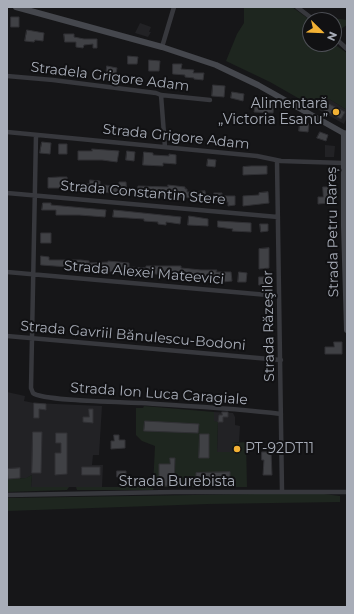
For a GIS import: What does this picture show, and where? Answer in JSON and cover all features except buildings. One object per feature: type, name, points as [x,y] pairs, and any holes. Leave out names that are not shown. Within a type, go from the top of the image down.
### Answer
[{"type":"main road","points":[[16,7],[31,9],[200,58],[233,72],[346,134]]},
{"type":"main road","name":"Strada Petru Rareș","points":[[346,134],[343,163],[347,330]]},
{"type":"street","points":[[162,47],[174,7]]},
{"type":"street","name":"Stradela Grigore Adam","points":[[7,76],[113,87],[151,92],[161,95],[210,100]]},
{"type":"street","points":[[161,95],[165,147]]},
{"type":"street","name":"Strada Grigore Adam","points":[[7,132],[257,156],[277,161],[343,163]]},
{"type":"street","points":[[33,339],[36,135]]},
{"type":"street","name":"Strada Răzeşilor","points":[[277,161],[282,491]]},
{"type":"street","name":"Strada Constantin Stere","points":[[7,193],[278,217]]},
{"type":"street","name":"Strada Alexei Mateevici","points":[[7,272],[279,296]]},
{"type":"street","name":"Strada Gavriil Bănulescu-Bodoni","points":[[7,336],[281,360]]},
{"type":"street","name":"Strada Ion Luca Caragiale","points":[[33,339],[31,388],[35,395],[41,397],[281,414]]},
{"type":"street","name":"Strada Burebista","points":[[7,495],[282,491],[347,492]]},
{"type":"shaded area","points":[[244,7],[292,7],[302,14],[302,52],[342,52],[342,50],[347,53],[347,110],[329,99],[319,110],[270,82],[226,61],[237,34],[244,23]]},
{"type":"shaded area","points":[[342,19],[347,20],[347,25],[342,28]]},
{"type":"shaded area","points":[[140,23],[151,27],[149,32],[151,32],[148,37],[135,33]]},
{"type":"shaded area","points":[[329,99],[347,110],[347,117],[344,124],[319,110]]},
{"type":"shaded area","points":[[325,145],[335,146],[334,157],[325,157]]},
{"type":"shaded area","points":[[7,392],[25,396],[24,401],[34,403],[102,406],[99,455],[93,455],[92,465],[103,465],[102,487],[31,487],[32,475],[27,478],[7,479]]},
{"type":"shaded area","points":[[144,406],[214,412],[214,421],[218,422],[217,452],[232,452],[232,443],[246,442],[247,487],[154,487],[153,490],[77,490],[76,487],[153,487],[155,446],[142,441],[136,435],[136,408],[143,408]]},
{"type":"shaded area","points":[[214,412],[233,413],[235,417],[235,425],[240,426],[239,442],[232,443],[232,452],[217,452],[218,422],[214,422]]},
{"type":"shaded area","points":[[32,475],[31,487],[69,487],[67,490],[7,492],[7,479],[26,478]]},
{"type":"shaded area","points":[[316,493],[340,496],[340,502],[208,504],[7,511],[7,498]]},
{"type":"place","name":"Alimentară „Victoria Esanu”","points":[[336,112]]},
{"type":"place","name":"PT-92DT11","points":[[237,449]]}]
